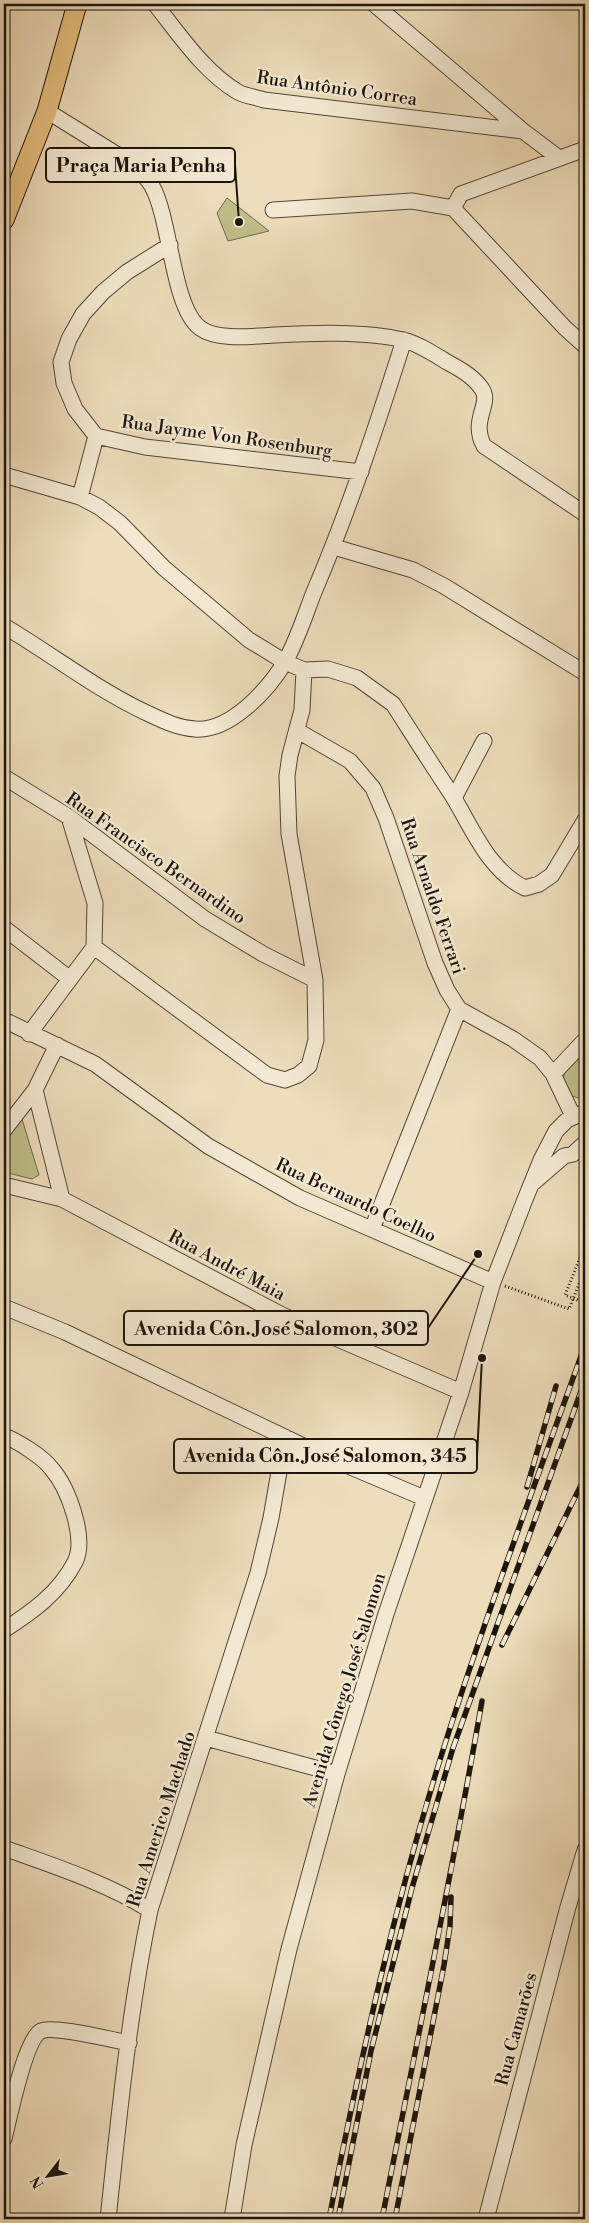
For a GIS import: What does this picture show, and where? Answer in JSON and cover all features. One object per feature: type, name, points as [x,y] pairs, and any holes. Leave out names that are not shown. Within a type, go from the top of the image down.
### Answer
[{"type":"main road","points":[[4,220],[48,111],[77,4]]},
{"type":"street","name":"Rua Antônio Correa","points":[[155,4],[218,78],[240,93],[264,100],[522,131]]},
{"type":"street","points":[[374,4],[522,131],[559,158]]},
{"type":"street","points":[[48,111],[94,138],[141,172],[152,187],[170,245],[182,294],[190,316],[201,329],[216,334],[238,337],[301,334],[366,336],[404,340],[468,374],[484,392],[486,400],[478,423],[478,436],[484,446],[585,514]]},
{"type":"street","points":[[453,208],[461,194],[585,149]]},
{"type":"street","points":[[272,210],[412,201],[453,208],[565,328],[585,346]]},
{"type":"street","name":"Rua Jayme Von Rosenburg","points":[[170,245],[127,272],[103,292],[83,314],[69,339],[62,362],[64,383],[75,409],[96,436],[145,447],[361,472]]},
{"type":"street","points":[[4,626],[35,644],[119,700],[172,725],[196,729],[216,727],[231,720],[260,694],[285,662],[334,547],[361,472],[404,340]]},
{"type":"street","points":[[80,497],[96,436]]},
{"type":"street","points":[[4,475],[80,497],[99,507],[120,523],[164,568],[249,640],[285,662],[304,670],[328,669],[357,678],[393,704],[454,798],[489,858],[509,880],[525,888],[539,884],[552,875],[585,820]]},
{"type":"street","points":[[334,547],[414,570],[444,586],[585,673]]},
{"type":"street","points":[[94,947],[267,1075],[285,1080],[298,1076],[309,1066],[316,1040],[315,980],[289,834],[287,776],[290,755],[298,731],[302,710],[304,670]]},
{"type":"street","name":"Rua Arnaldo Ferrari","points":[[298,731],[350,761],[373,788],[386,818],[435,963],[447,990],[459,1009]]},
{"type":"street","points":[[454,798],[484,742]]},
{"type":"street","name":"Rua Francisco Bernardino","points":[[4,776],[69,817],[205,919],[263,954],[315,980]]},
{"type":"street","points":[[29,1034],[94,947],[95,903],[69,817]]},
{"type":"street","points":[[4,928],[70,979]]},
{"type":"street","points":[[372,1229],[459,1009],[513,1038],[540,1058],[581,1115]]},
{"type":"street","name":"Rua Bernardo Coelho","points":[[4,1020],[29,1034],[57,1045],[95,1064],[208,1146],[300,1198],[493,1282]]},
{"type":"street","points":[[552,1074],[585,1040]]},
{"type":"street","points":[[4,1130],[35,1090],[57,1045]]},
{"type":"street","points":[[35,1090],[62,1199]]},
{"type":"street","name":"Avenida Cônego José Salomon","points":[[232,2219],[244,2145],[287,1958],[337,1774],[386,1614],[461,1392],[493,1282],[541,1160],[560,1126],[581,1115]]},
{"type":"street","points":[[553,1138],[556,1150],[564,1156]]},
{"type":"street","name":"Avenida Cônego José Salomon","points":[[533,1183],[564,1156],[573,1154],[585,1143]]},
{"type":"street","name":"Rua André Maia","points":[[4,1185],[62,1199],[282,1315],[461,1392]]},
{"type":"street","points":[[4,1307],[65,1332],[285,1437],[424,1498]]},
{"type":"street","points":[[4,1436],[12,1439],[51,1467],[66,1490],[78,1532],[76,1560],[62,1583],[41,1605],[4,1630]]},
{"type":"street","name":"Rua Americo Machado","points":[[108,2219],[139,1964],[150,1910],[258,1573],[271,1518],[285,1437]]},
{"type":"street","points":[[206,1738],[337,1774]]},
{"type":"street","points":[[4,1848],[86,1877],[121,1892],[150,1910]]},
{"type":"street","name":"Rua Camarões","points":[[486,2219],[568,1907],[585,1850]]},
{"type":"street","points":[[4,2139],[14,2097],[30,2045],[35,2036],[41,2031],[58,2030],[129,2043]]},
{"type":"path","points":[[585,1245],[565,1295],[585,1302]]},
{"type":"path","points":[[493,1282],[569,1309],[585,1269]]},
{"type":"shaded area","points":[[227,198],[269,231],[228,241],[217,213]]},
{"type":"shaded area","points":[[585,1044],[585,1100],[572,1096],[563,1079],[566,1066]]},
{"type":"shaded area","points":[[22,1119],[39,1175],[32,1179],[4,1172],[4,1141]]},
{"type":"railway","points":[[329,2219],[353,2100],[380,1982],[426,1805],[477,1646],[585,1345]]},
{"type":"railway","points":[[338,2219],[371,2051],[412,1888],[453,1748],[585,1380]]},
{"type":"railway","points":[[527,1487],[556,1386]]},
{"type":"railway","points":[[502,1645],[585,1477]]},
{"type":"railway","points":[[382,2219],[482,1701]]},
{"type":"railway","points":[[395,2219],[444,1965],[450,1926],[451,1897]]},
{"type":"place","name":"Praça Maria Penha","points":[[239,222]]},
{"type":"place","name":"Avenida Côn. José Salomon, 302","points":[[478,1254]]},
{"type":"place","name":"Avenida Côn. José Salomon, 345","points":[[482,1358]]}]
